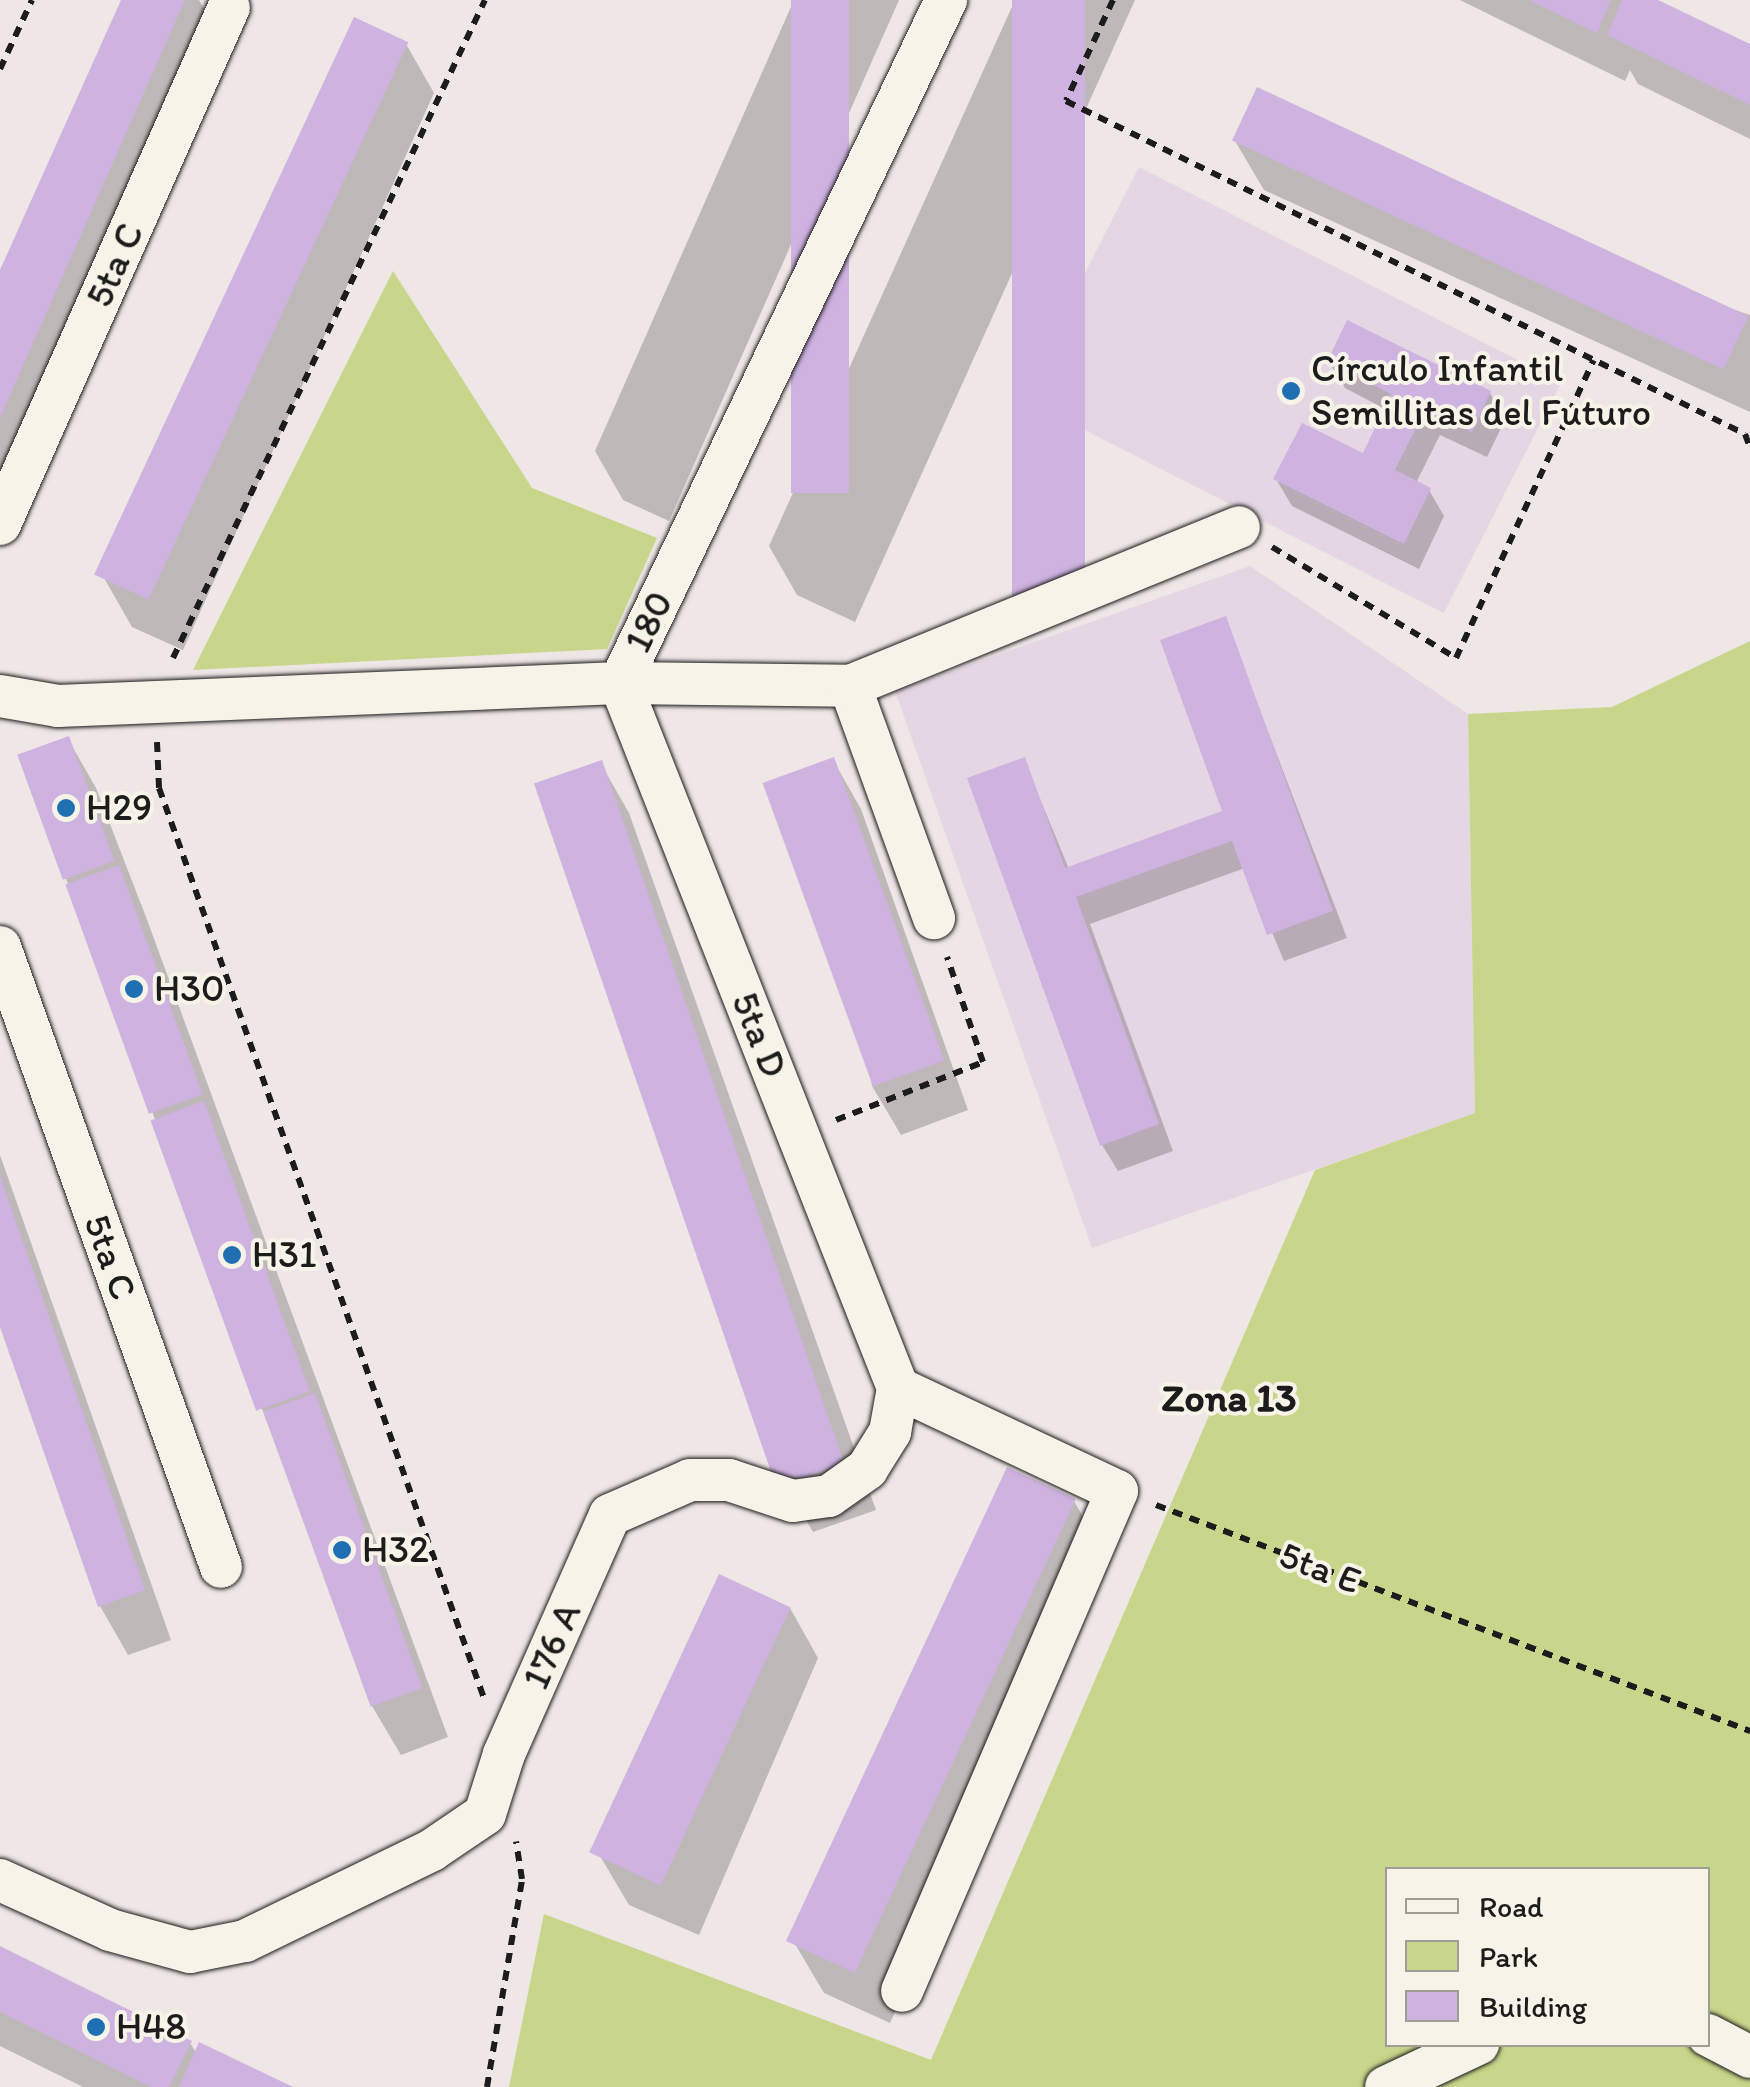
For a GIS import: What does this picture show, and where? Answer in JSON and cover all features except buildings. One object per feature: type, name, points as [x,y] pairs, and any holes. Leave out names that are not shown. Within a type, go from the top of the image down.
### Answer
[{"type":"street","name":"180","points":[[0,696],[58,706],[154,698],[620,683],[946,0]]},
{"type":"street","name":"5ta C","points":[[0,524],[230,7]]},
{"type":"street","points":[[620,683],[850,686],[1238,527]]},
{"type":"street","name":"5ta D","points":[[620,683],[898,1388]]},
{"type":"street","points":[[850,686],[934,918]]},
{"type":"street","name":"5ta C","points":[[0,947],[221,1567]]},
{"type":"street","points":[[898,1388],[1117,1490],[902,1991]]},
{"type":"street","name":"176 A","points":[[0,1880],[110,1930],[190,1952],[245,1941],[432,1850],[485,1814],[504,1754],[610,1515],[690,1480],[730,1480],[793,1502],[829,1496],[866,1469],[882,1444],[898,1388]]},
{"type":"street","points":[[1710,2036],[1750,2057]]},
{"type":"street","points":[[1386,2087],[1472,2047]]},
{"type":"path","points":[[0,69],[32,0]]},
{"type":"path","points":[[485,0],[154,698],[159,788],[504,1754]]},
{"type":"path","points":[[1113,0],[1066,101],[1745,434],[1750,448]]},
{"type":"path","points":[[1238,527],[1456,658],[1594,360]]},
{"type":"path","points":[[798,1135],[983,1062],[934,918]]},
{"type":"path","name":"5ta E","points":[[1117,1490],[1750,1731]]},
{"type":"path","points":[[487,2087],[522,1878],[514,1825]]},
{"type":"shaded area","name":"Círculo Infantil Semillitas del Futuro","points":[[1139,167],[1561,382],[1444,613],[1021,398]]},
{"type":"shaded area","points":[[1250,566],[1468,714],[1475,1113],[1092,1248],[895,691]]},
{"type":"green space","points":[[393,271],[532,488],[657,538],[607,649],[193,670]]},
{"type":"green space","points":[[1750,641],[1750,2087],[509,2087],[544,1914],[931,2060],[1315,1170],[1475,1113],[1468,714],[1612,707]]},
{"type":"place","name":"Círculo Infantil Semillitas del Futuro","points":[[1291,391]]},
{"type":"place","name":"H29","points":[[66,808]]},
{"type":"place","name":"H30","points":[[134,989]]},
{"type":"place","name":"H31","points":[[232,1255]]},
{"type":"place","name":"H32","points":[[342,1550]]},
{"type":"place","name":"H48","points":[[96,2027]]},
{"type":"district","name":"Zona 13","points":[[1229,1397]]}]
